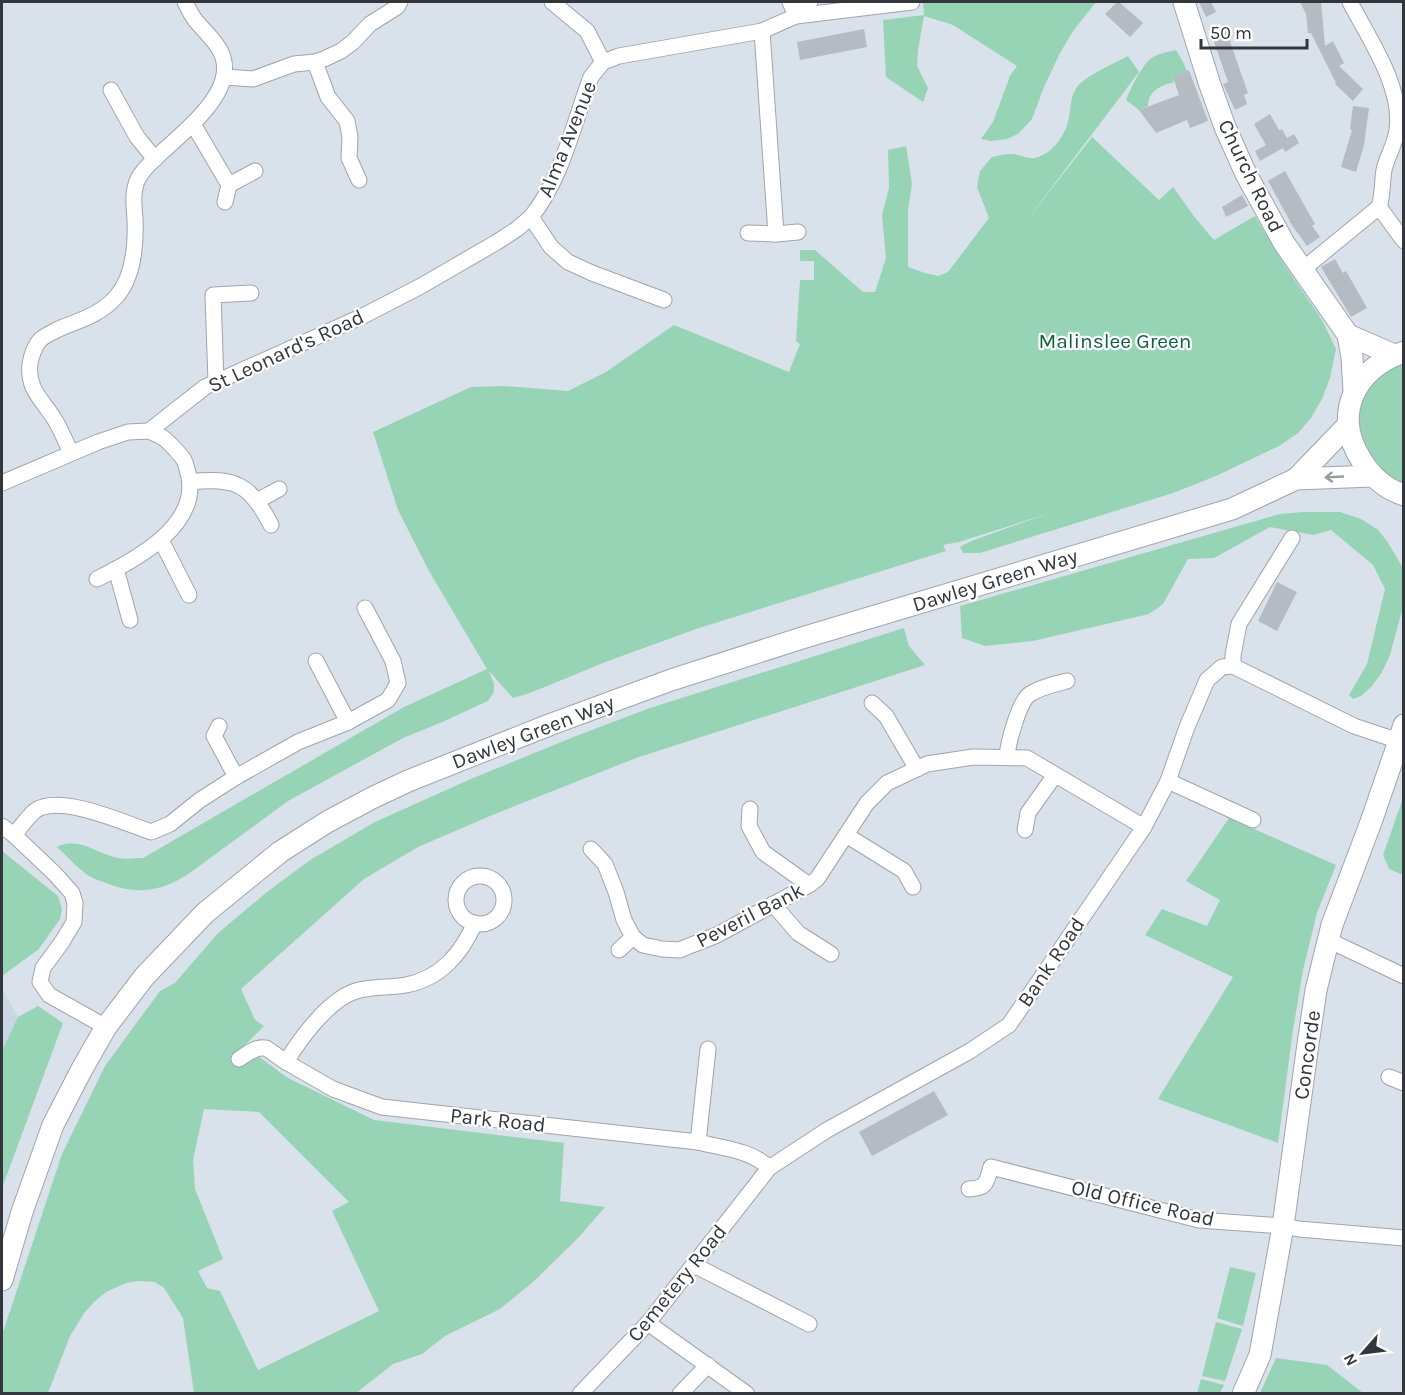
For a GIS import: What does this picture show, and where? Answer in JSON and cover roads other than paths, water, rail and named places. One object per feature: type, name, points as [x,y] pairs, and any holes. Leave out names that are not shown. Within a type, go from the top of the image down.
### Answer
[{"type":"main road","name":"Church Road","points":[[1184,2],[1206,75],[1225,127],[1256,194],[1284,243],[1348,335],[1354,391]]},
{"type":"main road","points":[[1348,335],[1399,353]]},
{"type":"main road","points":[[1399,353],[1374,367],[1361,380],[1354,391],[1348,425],[1355,450],[1372,476],[1402,497]]},
{"type":"main road","name":"Dawley Green Way","points":[[2,1280],[22,1212],[53,1125],[106,1027],[144,977],[205,913],[280,852],[327,822],[408,781],[671,680],[813,634],[1232,509],[1296,479],[1348,425]]},
{"type":"main road","name":"Dawley Green Way","points":[[1296,479],[1372,476]]},
{"type":"main road","name":"Concorde","points":[[1243,1394],[1260,1355],[1283,1226],[1316,990],[1332,925],[1401,733]]},
{"type":"street","points":[[71,453],[57,423],[33,390],[30,375],[31,357],[41,340],[96,313],[112,302],[122,288],[129,274],[134,251],[134,199],[139,177],[193,124],[216,95],[224,76],[223,59],[218,45],[196,22],[184,2]]},
{"type":"street","points":[[224,76],[253,79],[294,64],[324,59],[341,51],[370,24],[397,7],[400,2]]},
{"type":"street","points":[[552,2],[587,31],[603,62]]},
{"type":"street","points":[[790,2],[796,16]]},
{"type":"street","name":"Alma Avenue","points":[[796,16],[810,2]]},
{"type":"street","name":"Alma Avenue","points":[[664,300],[568,262],[551,247],[531,217],[543,202],[552,185],[591,77],[603,62],[619,56],[762,31],[796,16],[912,2]]},
{"type":"street","points":[[1302,270],[1379,207],[1384,171],[1397,133],[1398,110],[1392,84],[1350,2]]},
{"type":"street","points":[[762,31],[776,234]]},
{"type":"street","points":[[315,62],[328,97],[347,121],[350,137],[349,158],[359,180]]},
{"type":"street","points":[[111,90],[140,141],[155,159]]},
{"type":"street","points":[[193,124],[229,185],[225,202]]},
{"type":"street","points":[[229,185],[255,171]]},
{"type":"street","points":[[1379,207],[1404,241]]},
{"type":"street","name":"St Leonard's Road","points":[[149,431],[205,387],[363,316],[421,286],[497,242],[531,217]]},
{"type":"street","points":[[748,233],[798,232]]},
{"type":"street","points":[[216,382],[206,294],[250,293]]},
{"type":"street","points":[[2,483],[71,453],[128,432],[149,431],[163,438],[185,462],[191,492],[186,507],[177,522],[161,540],[116,570],[96,579]]},
{"type":"street","points":[[190,482],[212,480],[231,482],[247,490],[261,505],[271,525]]},
{"type":"street","points":[[257,501],[279,489]]},
{"type":"street","points":[[1292,538],[1239,624],[1233,666],[1354,726],[1401,733]]},
{"type":"street","points":[[161,540],[189,594]]},
{"type":"street","points":[[116,570],[130,620]]},
{"type":"street","points":[[106,1027],[49,995],[40,982],[43,968],[63,942],[74,922],[75,903],[72,893],[55,874],[8,830],[35,811],[49,805],[64,805],[108,816],[151,832],[170,824],[200,800],[298,742],[348,722],[388,700],[398,683],[393,661],[365,608]]},
{"type":"street","points":[[316,661],[348,722]]},
{"type":"street","name":"Bank Road","points":[[769,1168],[827,1130],[970,1051],[1009,1025],[1143,827],[1168,781],[1207,680],[1222,667],[1233,666]]},
{"type":"street","points":[[1007,757],[1011,732],[1024,699],[1029,694],[1067,681]]},
{"type":"street","points":[[872,703],[886,716],[917,769]]},
{"type":"street","points":[[219,726],[214,736],[236,777]]},
{"type":"street","name":"Peveril Bank","points":[[633,937],[643,945],[679,950],[717,935],[809,885],[817,879],[867,803],[887,783],[927,764],[973,757],[1027,758],[1143,827]]},
{"type":"street","points":[[1025,830],[1028,813],[1055,774]]},
{"type":"street","points":[[1168,781],[1253,820]]},
{"type":"street","points":[[750,809],[749,826],[763,852],[809,885]]},
{"type":"street","points":[[846,835],[904,871],[913,886]]},
{"type":"street","points":[[591,849],[606,864],[624,920],[633,937],[619,950]]},
{"type":"street","points":[[773,904],[798,933],[831,954]]},
{"type":"street","points":[[286,1062],[316,1021],[340,999],[355,991],[406,985],[436,973],[453,960],[476,923]]},
{"type":"street","points":[[1328,940],[1404,976]]},
{"type":"street","name":"Park Road","points":[[239,1059],[256,1048],[262,1047],[333,1089],[382,1107],[698,1142],[746,1154],[763,1161],[769,1168]]},
{"type":"street","points":[[698,1142],[708,1049]]},
{"type":"street","name":"Old Office Road","points":[[969,1189],[983,1186],[991,1167],[1198,1220],[1404,1238]]},
{"type":"street","name":"Cemetery Road","points":[[580,1394],[648,1323],[769,1168]]},
{"type":"street","points":[[694,1265],[809,1324]]},
{"type":"street","points":[[648,1323],[747,1394]]},
{"type":"street","points":[[680,1394],[708,1365]]},
{"type":"park label","name":"Malinslee Green","points":[[1115,341]]}]
